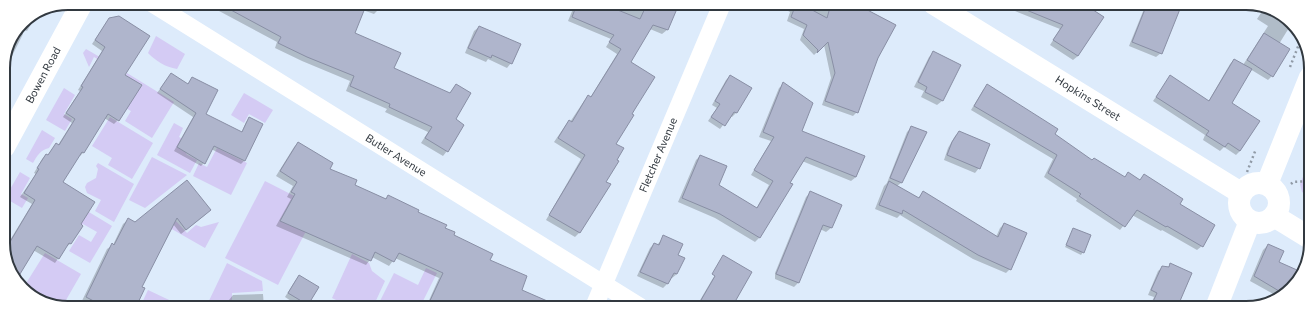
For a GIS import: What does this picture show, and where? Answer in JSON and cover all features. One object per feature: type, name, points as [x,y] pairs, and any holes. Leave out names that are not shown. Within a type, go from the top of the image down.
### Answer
[{"type":"street","name":"Bowen Road","points":[[10,136],[78,10]]},
{"type":"street","name":"Butler Avenue","points":[[163,10],[630,301]]},
{"type":"street","name":"Fletcher Avenue","points":[[596,301],[719,10]]},
{"type":"street","name":"Hopkins Street","points":[[944,10],[1241,193]]},
{"type":"street","points":[[1272,189],[1304,95]]},
{"type":"street","points":[[1261,182],[1272,189],[1279,205],[1278,211],[1269,220],[1256,223],[1250,221],[1240,209],[1239,203],[1241,193],[1250,184],[1261,182]]},
{"type":"street","points":[[1274,216],[1304,234]]},
{"type":"street","points":[[1219,301],[1250,221]]},
{"type":"path","points":[[1272,189],[1293,182],[1304,181]]},
{"type":"shaded area","points":[[156,36],[185,54],[177,69],[161,63],[148,53]]},
{"type":"shaded area","points":[[86,49],[124,71],[122,74],[94,57],[89,67],[83,53]]},
{"type":"shaded area","points":[[127,73],[174,102],[152,138],[125,121],[131,111],[111,100]]},
{"type":"shaded area","points":[[64,88],[75,95],[64,114],[72,119],[65,131],[46,120]]},
{"type":"shaded area","points":[[244,93],[273,110],[265,123],[249,114],[244,123],[231,115]]},
{"type":"shaded area","points":[[110,117],[153,143],[132,179],[108,165],[112,158],[92,146]]},
{"type":"shaded area","points":[[174,123],[183,128],[179,137],[192,144],[186,154],[197,160],[190,173],[157,155]]},
{"type":"shaded area","points":[[42,130],[55,138],[49,148],[41,152],[33,163],[26,159]]},
{"type":"shaded area","points":[[217,148],[247,163],[231,195],[193,176],[199,163],[207,167]]},
{"type":"shaded area","points":[[152,157],[187,175],[145,208],[129,200]]},
{"type":"shaded area","points":[[98,163],[134,184],[114,222],[95,211],[101,200],[87,193],[85,187],[87,183],[96,178],[98,169],[96,166]]},
{"type":"shaded area","points":[[20,172],[30,178],[21,194],[28,198],[22,208],[10,201],[10,189]]},
{"type":"shaded area","points":[[1304,174],[1304,193],[1302,192],[1300,184]]},
{"type":"shaded area","points":[[265,181],[318,208],[278,285],[225,258]]},
{"type":"shaded area","points":[[74,203],[112,226],[90,263],[69,251],[79,235],[91,242],[97,232],[83,224],[78,234]]},
{"type":"shaded area","points":[[176,221],[187,233],[196,225],[201,227],[219,222],[205,248],[170,228]]},
{"type":"shaded area","points":[[45,253],[81,274],[66,301],[49,298],[39,293],[26,283]]},
{"type":"shaded area","points":[[352,254],[369,263],[372,271],[385,281],[376,301],[338,301],[332,298]]},
{"type":"shaded area","points":[[227,263],[262,281],[263,291],[232,293],[232,301],[209,301]]},
{"type":"shaded area","points":[[426,268],[437,273],[423,301],[380,301],[394,273],[418,285]]},
{"type":"shaded area","points":[[148,290],[171,301],[143,301]]},
{"type":"building","points":[[231,10],[364,10],[355,33],[401,53],[394,68],[450,93],[456,84],[471,93],[456,119],[464,125],[448,152],[425,138],[432,127],[389,107],[390,104],[350,86],[354,76],[307,57],[278,43],[281,37]]},
{"type":"building","points":[[575,10],[618,10],[640,19],[644,10],[676,10],[668,30],[653,25],[631,62],[655,77],[632,114],[634,115],[616,144],[624,148],[617,160],[619,161],[606,182],[611,184],[580,233],[549,215],[585,155],[558,138],[569,120],[572,122],[588,95],[591,97],[621,49],[609,42],[614,35],[572,17]]},
{"type":"building","points":[[794,10],[812,10],[827,18],[829,10],[867,10],[896,25],[878,58],[858,113],[825,101],[835,73],[828,42],[817,53],[818,50],[803,35],[807,25],[791,17]]},
{"type":"building","points":[[1026,10],[1093,10],[1104,17],[1078,56],[1053,40],[1063,25]]},
{"type":"building","points":[[1145,10],[1180,10],[1162,54],[1132,42]]},
{"type":"building","points":[[119,16],[150,36],[125,75],[142,85],[119,121],[108,114],[84,153],[82,152],[63,182],[95,202],[81,224],[83,226],[71,244],[69,243],[59,259],[37,246],[20,275],[14,265],[10,242],[35,200],[24,193],[39,169],[37,168],[46,154],[48,155],[56,143],[59,145],[75,119],[66,113],[83,87],[81,86],[105,47],[95,40],[109,18]]},
{"type":"building","points":[[479,26],[521,44],[512,64],[492,55],[491,58],[468,48]]},
{"type":"building","points":[[1264,33],[1290,49],[1273,77],[1247,60]]},
{"type":"building","points":[[933,51],[961,65],[943,101],[925,92],[927,87],[918,82]]},
{"type":"building","points":[[1234,59],[1252,69],[1232,103],[1260,121],[1240,151],[1228,143],[1225,147],[1206,135],[1209,131],[1156,97],[1170,75],[1209,101]]},
{"type":"building","points":[[171,73],[188,84],[192,77],[218,90],[206,114],[242,132],[249,117],[263,124],[245,161],[214,146],[205,164],[177,147],[196,113],[160,89]]},
{"type":"building","points":[[730,75],[752,88],[737,113],[734,112],[725,126],[711,117],[720,104],[715,101]]},
{"type":"building","points":[[783,82],[813,103],[802,131],[865,156],[856,177],[806,157],[790,183],[793,184],[760,238],[720,214],[682,198],[700,155],[727,166],[719,185],[757,208],[773,181],[754,170],[774,137],[763,132]]},
{"type":"building","points":[[987,84],[1058,129],[1055,134],[1092,160],[1094,158],[1125,177],[1128,172],[1140,180],[1144,174],[1183,199],[1180,204],[1215,225],[1203,247],[1137,210],[1125,227],[1079,196],[1081,194],[1048,173],[1057,155],[974,106]]},
{"type":"building","points":[[911,126],[927,132],[902,183],[890,178]]},
{"type":"building","points":[[959,131],[990,144],[980,169],[947,155],[952,142]]},
{"type":"building","points":[[298,142],[333,163],[330,169],[357,180],[355,185],[386,199],[388,195],[419,210],[418,212],[447,225],[445,228],[455,232],[454,235],[493,254],[490,260],[527,276],[522,290],[547,301],[430,301],[443,273],[399,253],[394,262],[375,252],[371,261],[280,221],[295,194],[291,192],[297,182],[280,171]]},
{"type":"building","points":[[187,180],[211,210],[186,230],[177,218],[142,287],[145,288],[139,301],[94,301],[86,297],[112,243],[114,245],[128,218],[135,222]]},
{"type":"building","points":[[889,181],[919,198],[923,191],[998,237],[1004,223],[1027,233],[1011,270],[978,255],[903,210],[902,214],[879,205]]},
{"type":"building","points":[[810,191],[842,205],[832,228],[823,225],[799,283],[776,274]]},
{"type":"building","points":[[1073,228],[1091,235],[1084,253],[1066,245]]},
{"type":"building","points":[[663,235],[683,244],[678,255],[685,258],[677,274],[674,273],[668,284],[640,272],[654,243],[659,245]]},
{"type":"building","points":[[1268,244],[1284,251],[1279,262],[1297,270],[1290,281],[1278,291],[1254,276]]},
{"type":"building","points":[[723,255],[752,272],[735,301],[700,301],[715,276],[712,274]]},
{"type":"building","points":[[1170,263],[1192,273],[1180,301],[1153,301],[1157,293],[1151,290],[1162,266],[1169,267]]},
{"type":"building","points":[[299,275],[319,287],[310,301],[301,301],[288,293]]}]
